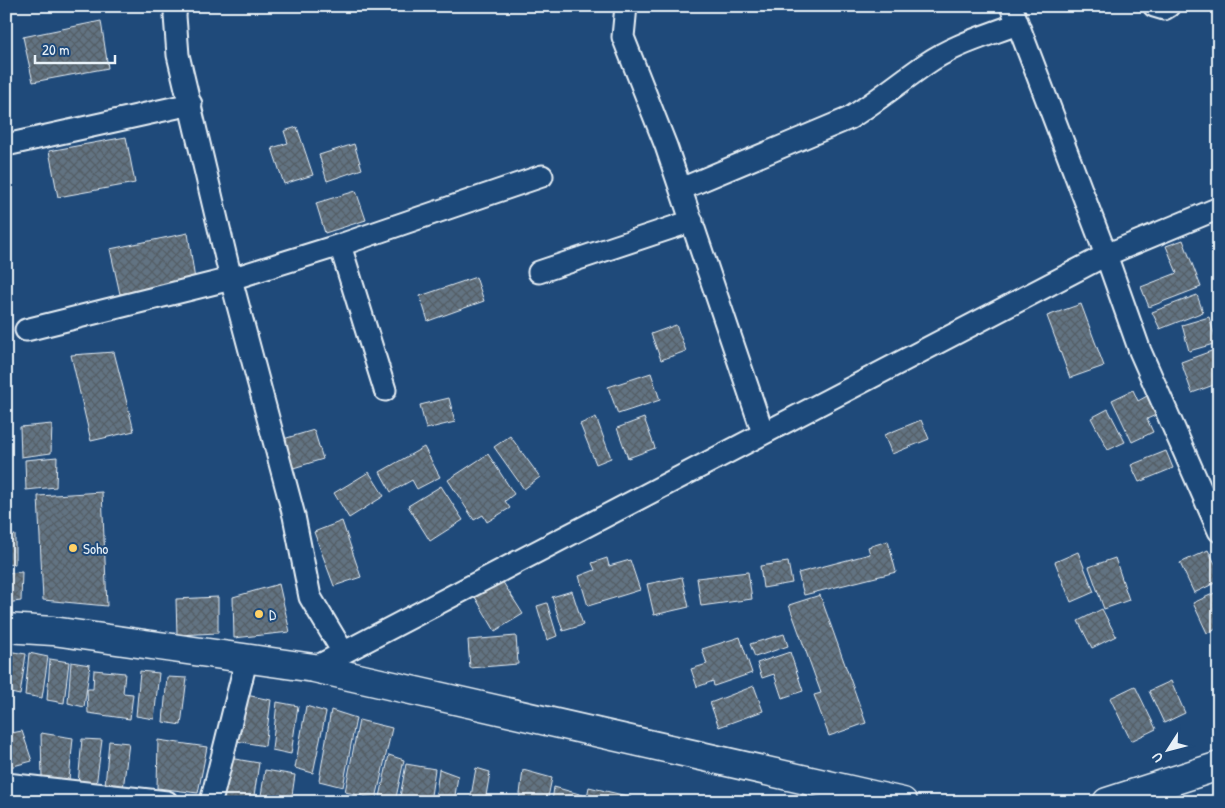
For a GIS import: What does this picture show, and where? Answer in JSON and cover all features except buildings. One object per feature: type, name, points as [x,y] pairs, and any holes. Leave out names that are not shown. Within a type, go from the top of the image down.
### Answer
[{"type":"street","points":[[176,6],[174,16],[178,55],[231,280],[294,516],[310,597],[343,652]]},
{"type":"street","points":[[626,6],[623,37],[681,189],[763,433]]},
{"type":"street","points":[[1154,6],[1164,9],[1169,6]]},
{"type":"street","points":[[681,189],[850,118],[875,103],[926,64],[1014,15],[1106,255],[1140,351],[1219,531]]},
{"type":"street","points":[[6,144],[191,104]]},
{"type":"street","points":[[26,330],[231,280],[542,176]]},
{"type":"street","points":[[314,668],[1106,255],[1219,208]]},
{"type":"street","points":[[539,272],[692,221]]},
{"type":"street","points":[[340,245],[385,390]]},
{"type":"street","points":[[6,628],[54,631],[314,668],[898,801]]},
{"type":"street","points":[[211,802],[247,657]]},
{"type":"street","points":[[1106,802],[1219,766]]},
{"type":"street","points":[[6,784],[167,802]]},
{"type":"place","name":"Soho","points":[[73,548]]},
{"type":"place","name":"D","points":[[259,614]]}]
